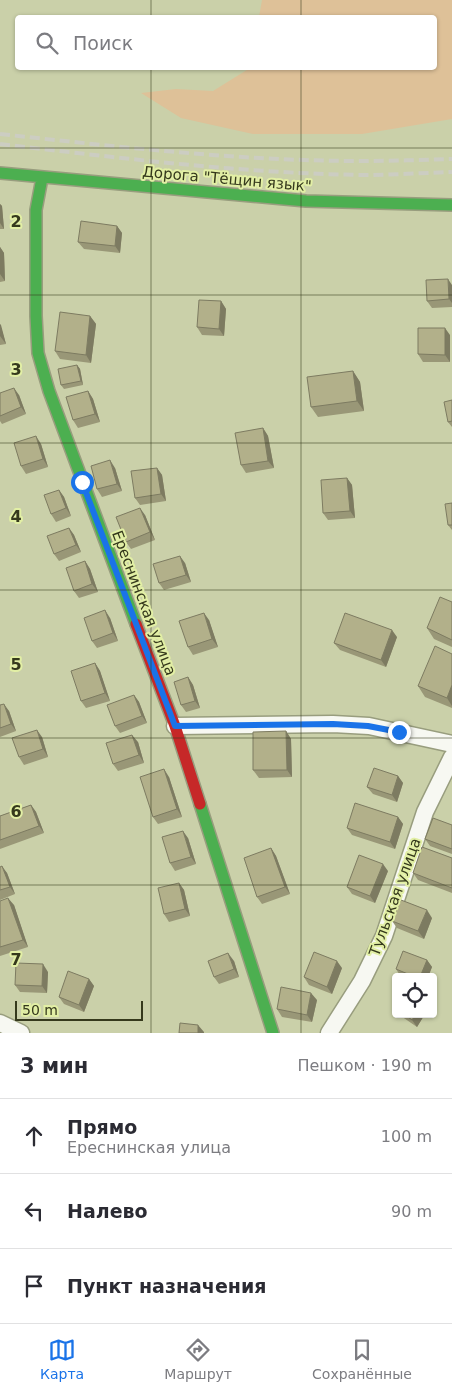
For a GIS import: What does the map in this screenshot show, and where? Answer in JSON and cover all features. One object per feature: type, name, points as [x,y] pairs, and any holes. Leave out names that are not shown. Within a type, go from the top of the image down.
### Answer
[{"type":"street","name":"Дорога \"Тёщин язык\"","points":[[0,173],[306,201],[452,205]]},
{"type":"street","name":"Ереснинская улица","points":[[42,178],[36,210],[38,353],[82,482],[175,726],[273,1033]]},
{"type":"street","points":[[175,726],[333,724],[368,726],[452,744]]},
{"type":"street","name":"Тульская улица","points":[[329,1033],[362,981],[384,936],[425,812],[452,757]]},
{"type":"street","points":[[0,1023],[21,1033]]},
{"type":"shaded area","points":[[262,0],[452,0],[452,119],[362,134],[253,134],[181,118],[141,93],[176,89],[213,91],[247,70],[437,70],[437,15],[259,15]]},
{"type":"building","points":[[81,221],[117,226],[115,246],[78,242]]},
{"type":"building","points":[[448,279],[449,299],[427,301],[426,280]]},
{"type":"building","points":[[199,300],[221,301],[219,329],[197,327]]},
{"type":"building","points":[[60,312],[90,316],[86,355],[55,351]]},
{"type":"building","points":[[418,328],[445,328],[445,355],[418,354]]},
{"type":"building","points":[[77,365],[81,381],[61,385],[58,369]]},
{"type":"building","points":[[353,371],[357,401],[311,407],[307,377]]},
{"type":"building","points":[[14,388],[21,407],[0,416],[0,393]]},
{"type":"building","points":[[88,391],[95,414],[73,420],[66,397]]},
{"type":"building","points":[[452,400],[452,421],[448,422],[444,402]]},
{"type":"building","points":[[263,428],[268,461],[241,465],[235,433]]},
{"type":"building","points":[[36,436],[43,459],[21,466],[14,443]]},
{"type":"building","points":[[110,460],[117,484],[97,489],[91,466]]},
{"type":"building","points":[[157,468],[161,494],[135,498],[131,471]]},
{"type":"building","points":[[347,478],[350,511],[323,513],[321,480]]},
{"type":"building","points":[[59,490],[66,508],[51,514],[44,495]]},
{"type":"building","points":[[452,503],[452,525],[448,525],[445,504]]},
{"type":"building","points":[[140,508],[150,532],[126,542],[116,517]]},
{"type":"building","points":[[69,528],[76,545],[54,554],[47,536]]},
{"type":"building","points":[[180,556],[186,575],[159,583],[153,564]]},
{"type":"building","points":[[85,561],[92,584],[74,591],[66,568]]},
{"type":"building","points":[[440,597],[452,602],[452,640],[427,628]]},
{"type":"building","points":[[105,610],[113,633],[92,641],[84,618]]},
{"type":"building","points":[[204,613],[212,639],[188,647],[179,621]]},
{"type":"building","points":[[345,613],[392,630],[381,660],[334,643]]},
{"type":"building","points":[[435,646],[452,654],[452,685],[447,698],[418,686]]},
{"type":"building","points":[[95,663],[105,693],[81,701],[71,671]]},
{"type":"building","points":[[188,677],[195,701],[181,705],[174,682]]},
{"type":"building","points":[[134,695],[142,716],[115,726],[107,705]]},
{"type":"building","points":[[4,704],[11,724],[0,728],[0,705]]},
{"type":"building","points":[[37,730],[43,749],[19,757],[12,738]]},
{"type":"building","points":[[286,731],[287,770],[253,770],[253,732]]},
{"type":"building","points":[[132,735],[139,755],[113,764],[106,743]]},
{"type":"building","points":[[374,768],[398,776],[392,795],[367,787]]},
{"type":"building","points":[[164,769],[177,809],[153,817],[140,777]]},
{"type":"building","points":[[355,803],[398,817],[390,842],[347,828]]},
{"type":"building","points":[[31,805],[39,826],[0,840],[0,816]]},
{"type":"building","points":[[433,818],[452,825],[452,849],[425,839]]},
{"type":"building","points":[[183,831],[191,857],[170,863],[162,837]]},
{"type":"building","points":[[422,847],[452,858],[452,888],[413,873]]},
{"type":"building","points":[[271,848],[285,887],[257,897],[244,858]]},
{"type":"building","points":[[359,855],[383,864],[370,896],[347,887]]},
{"type":"building","points":[[2,866],[10,887],[0,890],[0,867]]},
{"type":"building","points":[[179,883],[185,909],[164,914],[158,888]]},
{"type":"building","points":[[8,898],[23,940],[0,947],[0,901]]},
{"type":"building","points":[[401,900],[427,910],[418,931],[392,921]]},
{"type":"building","points":[[403,951],[427,960],[422,973],[406,973],[396,969]]},
{"type":"building","points":[[314,952],[337,961],[327,987],[304,977]]},
{"type":"building","points":[[228,953],[234,969],[214,977],[208,961]]},
{"type":"building","points":[[16,963],[43,964],[42,986],[15,985]]},
{"type":"building","points":[[68,971],[89,979],[79,1005],[59,997]]},
{"type":"building","points":[[281,987],[311,993],[307,1015],[277,1009]]},
{"type":"building","points":[[180,1023],[198,1025],[198,1033],[179,1033]]},
{"type":"railway","points":[[0,134],[90,144],[270,159],[361,161],[452,159]]},
{"type":"railway","points":[[0,144],[180,164],[316,174],[361,175],[452,172]]},
{"type":"traffic: fast","points":[[0,173],[306,201],[452,205]]},
{"type":"traffic: fast","points":[[42,178],[36,210],[38,353],[49,391],[136,624]]},
{"type":"traffic: fast","points":[[200,804],[273,1033]]},
{"type":"traffic: jam","points":[[136,624],[175,726],[200,804]]},
{"type":"route","points":[[82,482],[175,726],[333,724],[368,726],[399,732]]}]
